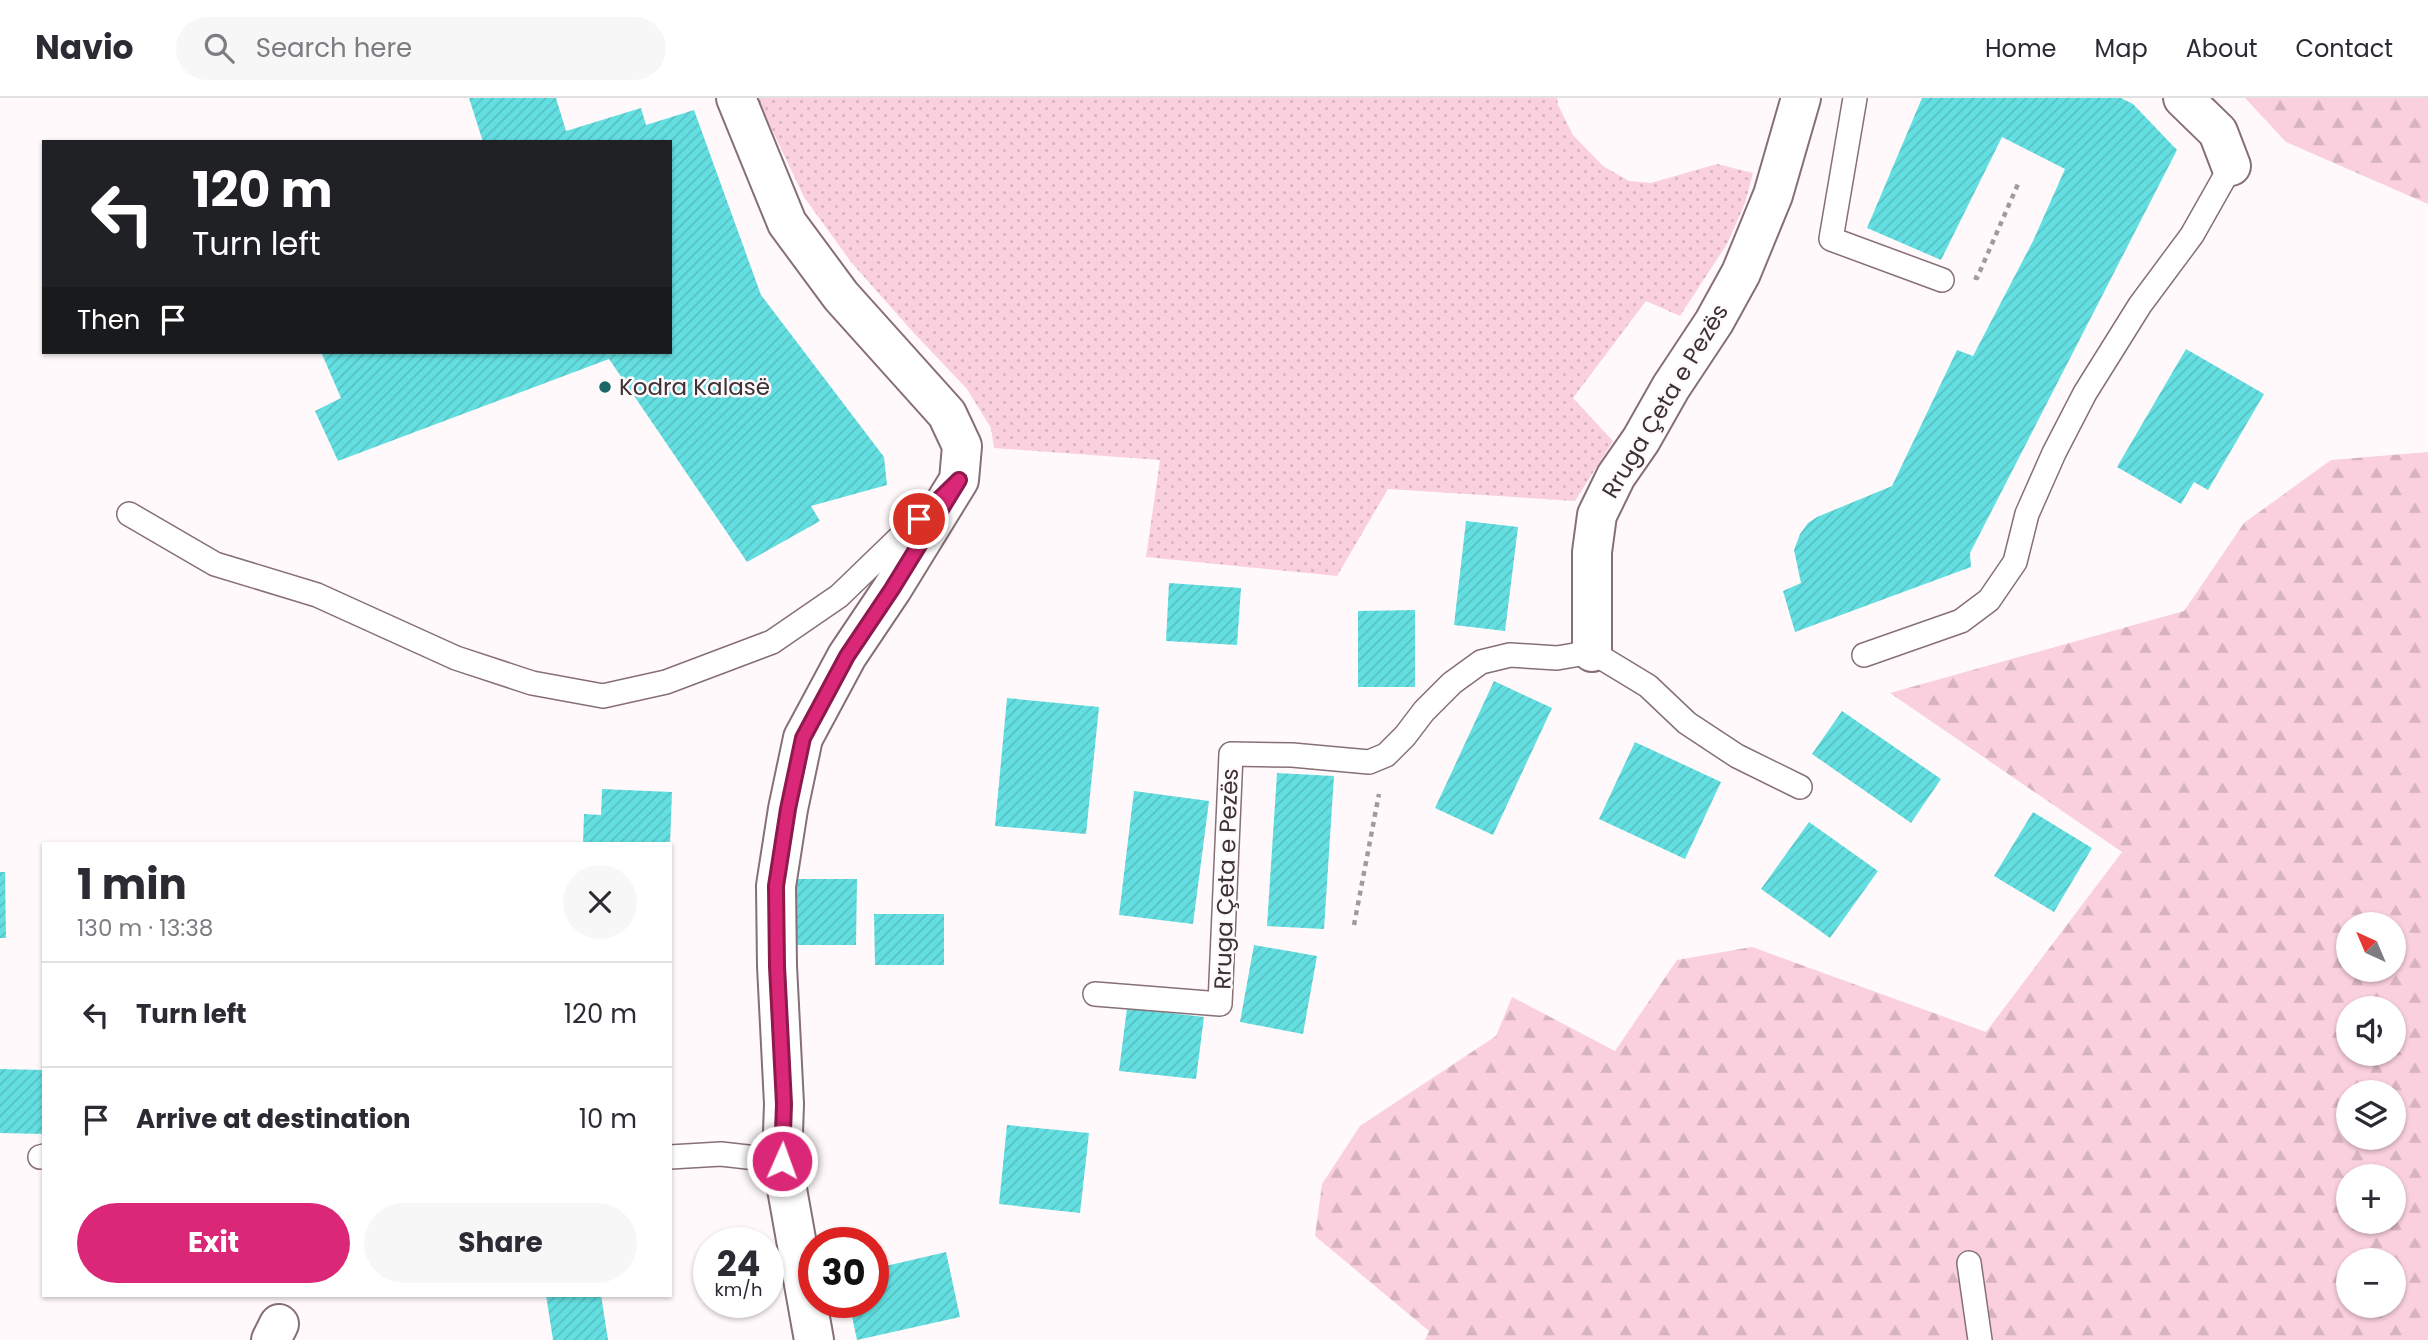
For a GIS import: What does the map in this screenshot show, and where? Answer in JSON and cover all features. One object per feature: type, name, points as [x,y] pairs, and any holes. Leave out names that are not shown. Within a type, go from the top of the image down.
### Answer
[{"type":"street","points":[[736,98],[787,223],[841,296],[947,414],[962,446],[959,480],[847,656],[803,738],[788,809],[776,886],[777,979],[784,1104],[782,1161],[814,1340]]},
{"type":"street","name":"Rruga Çeta e Pezës","points":[[1592,652],[1592,552],[1597,514],[1616,476],[1714,322],[1741,273],[1773,195],[1801,98]]},
{"type":"street","points":[[2183,98],[2218,132],[2231,166]]},
{"type":"lane","points":[[1855,98],[1831,239],[1942,280]]},
{"type":"lane","points":[[1864,655],[1961,621],[1989,600],[2015,562],[2027,514],[2085,393],[2140,305],[2192,234],[2231,166]]},
{"type":"lane","points":[[129,514],[215,564],[317,595],[456,658],[532,683],[603,695],[666,682],[772,642],[839,596],[959,480]]},
{"type":"lane","points":[[1386,755],[1443,692],[1481,662],[1510,656],[1558,658],[1592,652],[1648,686],[1687,723],[1737,756],[1800,787]]},
{"type":"lane","name":"Rruga Çeta e Pezës","points":[[1095,994],[1220,1004],[1231,754],[1292,755],[1369,762],[1386,755]]},
{"type":"lane","points":[[672,1157],[721,1154],[782,1161]]},
{"type":"lane","points":[[1969,1263],[1980,1340]]},
{"type":"path","points":[[1977,278],[2018,184]]},
{"type":"path","points":[[1354,925],[1386,755]]},
{"type":"green space","points":[[757,98],[1557,98],[1573,135],[1603,166],[1629,181],[1651,183],[1717,164],[1753,173],[1745,203],[1727,244],[1680,316],[1646,301],[1573,398],[1613,441],[1575,501],[1388,489],[1337,576],[1146,557],[1160,460],[994,448],[991,428],[967,389],[851,262],[804,197]]},
{"type":"green space","points":[[2245,98],[2428,98],[2428,204],[2286,142]]},
{"type":"green space","points":[[2428,452],[2428,1340],[1425,1340],[1429,1331],[1315,1236],[1322,1184],[1360,1126],[1496,1036],[1512,997],[1615,1051],[1677,960],[1752,947],[1986,1032],[2122,852],[1890,693],[2184,611],[2244,523],[2331,460]]},
{"type":"building","points":[[469,98],[556,98],[566,131],[641,108],[646,125],[694,110],[761,295],[884,457],[887,485],[811,506],[820,521],[747,562],[609,359],[338,461],[315,411],[341,398],[322,354],[672,354],[672,140],[482,140]]},
{"type":"building","points":[[1922,98],[2121,98],[2133,104],[2177,150],[1970,553],[1971,567],[1795,632],[1783,591],[1801,583],[1794,550],[1800,534],[1808,523],[1817,517],[1892,486],[1957,350],[1973,356],[2033,241],[2065,169],[2002,137],[1941,260],[1867,228]]},
{"type":"building","points":[[2186,349],[2264,394],[2208,490],[2194,482],[2181,504],[2117,467]]},
{"type":"building","points":[[1466,521],[1518,527],[1505,631],[1454,625]]},
{"type":"building","points":[[1169,583],[1241,588],[1237,645],[1166,641]]},
{"type":"building","points":[[1415,610],[1415,687],[1358,687],[1358,611]]},
{"type":"building","points":[[1494,681],[1552,708],[1493,835],[1435,808]]},
{"type":"building","points":[[1007,698],[1099,707],[1086,834],[995,826]]},
{"type":"building","points":[[1842,711],[1941,779],[1911,823],[1812,754]]},
{"type":"building","points":[[1635,742],[1721,782],[1685,859],[1599,819]]},
{"type":"building","points":[[1277,773],[1334,776],[1324,929],[1267,926]]},
{"type":"building","points":[[602,789],[672,792],[670,842],[583,842],[584,814],[601,815]]},
{"type":"building","points":[[1134,791],[1209,801],[1193,924],[1119,915]]},
{"type":"building","points":[[2033,812],[2092,848],[2054,912],[1994,876]]},
{"type":"building","points":[[1809,822],[1878,871],[1830,938],[1761,889]]},
{"type":"building","points":[[0,872],[5,872],[6,938],[0,938]]},
{"type":"building","points":[[795,879],[857,879],[856,945],[794,945]]},
{"type":"building","points":[[874,914],[944,914],[944,965],[875,965]]},
{"type":"building","points":[[1254,945],[1317,956],[1303,1034],[1240,1022]]},
{"type":"building","points":[[1127,1008],[1204,1017],[1196,1079],[1119,1071]]},
{"type":"building","points":[[0,1069],[42,1070],[42,1134],[0,1133]]},
{"type":"building","points":[[1007,1125],[1089,1133],[1080,1213],[999,1204]]},
{"type":"building","points":[[946,1252],[960,1317],[857,1340],[852,1318],[889,1318],[889,1265]]},
{"type":"building","points":[[546,1297],[601,1297],[608,1340],[553,1340]]},
{"type":"place","name":"Kodra Kalasë","points":[[605,387]]},
{"type":"route","points":[[782,1161],[784,1104],[776,886],[803,738],[847,656],[959,480],[919,519]]}]
